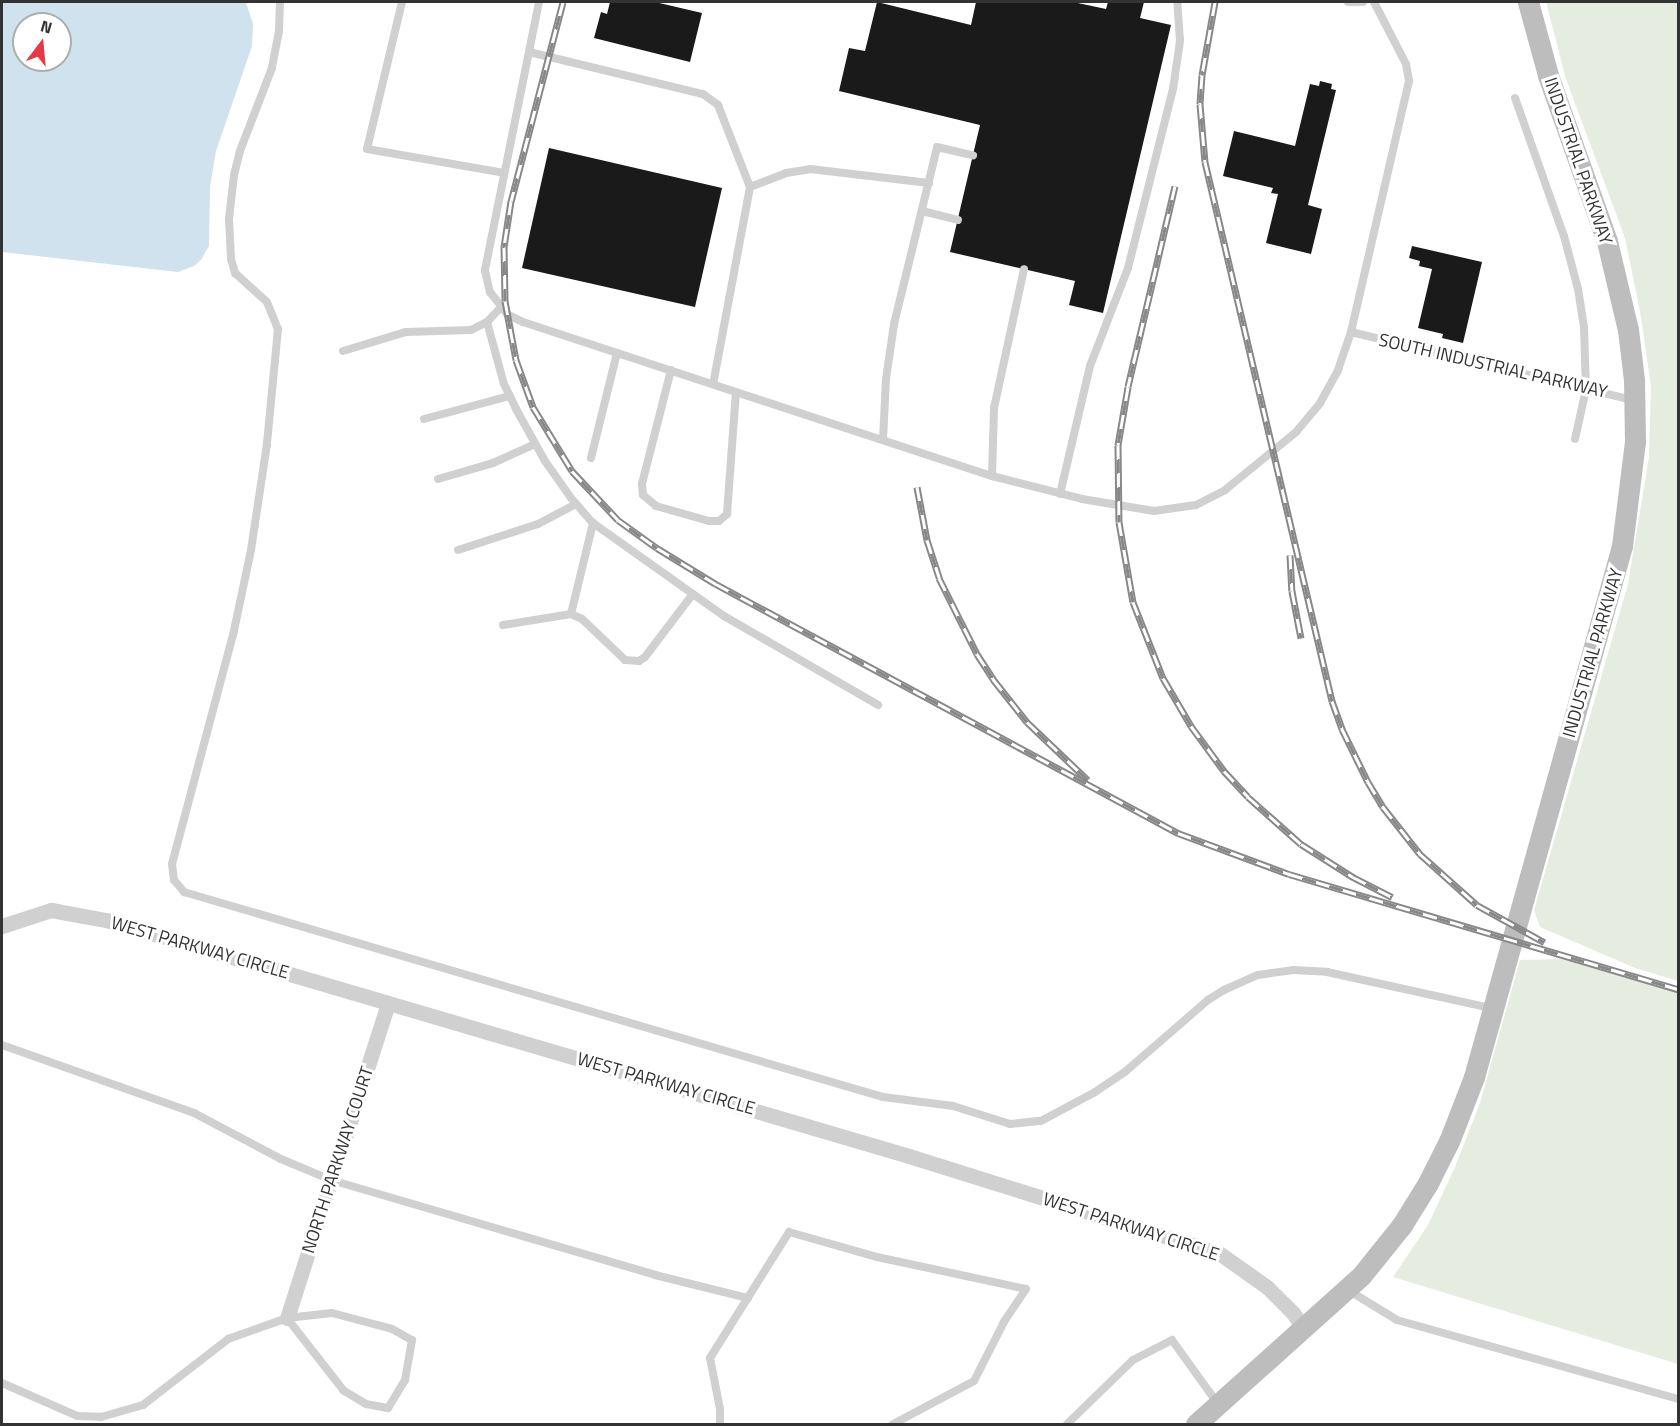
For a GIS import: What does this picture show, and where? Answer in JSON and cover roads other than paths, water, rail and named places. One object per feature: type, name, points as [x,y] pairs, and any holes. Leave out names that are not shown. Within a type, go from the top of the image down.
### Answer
[{"type":"street","name":"INDUSTRIAL PARKWAY","points":[[1196,1425],[1354,1283],[1402,1225],[1428,1183],[1450,1139],[1474,1077],[1622,546],[1632,483],[1635,400],[1628,330],[1616,270],[1548,75],[1528,2]]},
{"type":"street","name":"WEST PARKWAY CIRCLE","points":[[2,926],[51,910],[106,920],[909,1156],[1219,1253],[1267,1287],[1293,1313],[1303,1328]]},
{"type":"street","name":"NORTH PARKWAY COURT","points":[[287,1318],[388,1003]]},
{"type":"lane","points":[[280,2],[279,31],[272,68],[240,151],[229,219],[231,259],[235,273],[267,302],[278,329],[267,444],[237,621],[172,864],[174,880],[184,892],[883,1097],[953,1106],[1010,1124],[1041,1121],[1095,1092],[1126,1071],[1208,1000],[1240,981],[1258,975],[1311,970],[1408,988],[1493,1009]]},
{"type":"lane","points":[[402,2],[367,149],[504,173]]},
{"type":"lane","points":[[539,2],[485,271],[490,292],[500,308],[515,318],[617,353],[992,476],[1060,494],[1154,511],[1180,509],[1211,498],[1296,432],[1308,418],[1338,370],[1351,332],[1409,81],[1406,64],[1374,2]]},
{"type":"lane","points":[[1060,494],[1090,366],[1128,268],[1173,88],[1179,41],[1177,2]]},
{"type":"lane","points":[[1348,2],[1363,2]]},
{"type":"lane","points":[[529,52],[709,96],[721,110],[750,187],[712,384]]},
{"type":"lane","points":[[1515,98],[1572,263],[1584,322],[1586,389],[1575,439]]},
{"type":"lane","points":[[883,440],[889,352],[937,147],[973,155]]},
{"type":"lane","points":[[750,187],[786,173],[810,169],[929,183]]},
{"type":"lane","points":[[922,211],[958,220]]},
{"type":"lane","points":[[992,476],[994,408],[1024,269]]},
{"type":"lane","points":[[343,351],[395,334],[422,331],[461,332],[488,322],[500,308]]},
{"type":"lane","points":[[488,322],[504,384],[510,396],[536,444],[576,504],[593,523],[692,595],[749,632],[878,705]]},
{"type":"lane","name":"SOUTH INDUSTRIAL PARKWAY","points":[[1351,332],[1635,400]]},
{"type":"lane","points":[[591,458],[617,353]]},
{"type":"lane","points":[[671,370],[642,484],[644,495],[656,506],[709,521],[719,520],[727,514],[736,392]]},
{"type":"lane","points":[[424,419],[510,396]]},
{"type":"lane","points":[[438,479],[493,463],[536,444]]},
{"type":"lane","points":[[458,550],[538,524],[576,504]]},
{"type":"lane","points":[[571,614],[593,523]]},
{"type":"lane","points":[[503,625],[571,614],[582,619],[625,660],[639,661],[645,657],[692,595]]},
{"type":"lane","points":[[2,1045],[195,1113],[281,1159],[331,1180],[655,1275],[748,1298]]},
{"type":"lane","points":[[720,1425],[720,1409],[710,1358],[789,1232],[877,1257],[1026,1289],[974,1381],[893,1425]]},
{"type":"lane","points":[[1354,1283],[1397,1320],[1678,1400]]},
{"type":"lane","points":[[2,1383],[77,1416],[101,1418],[143,1404],[228,1339],[287,1318],[332,1313],[392,1329],[412,1340],[405,1380],[388,1408],[366,1404],[344,1391],[287,1318]]},
{"type":"lane","points":[[1067,1425],[1133,1360],[1172,1340],[1219,1406]]},
{"type":"water","points":[[2,2],[246,2],[253,24],[252,46],[216,151],[210,187],[209,246],[201,260],[194,266],[178,272],[2,252]]},
{"type":"railway","points":[[563,2],[511,201],[504,247],[505,301],[516,360],[533,407],[572,471],[618,520],[657,548],[716,584],[1178,833],[1289,874],[1678,989]]},
{"type":"railway","points":[[1215,2],[1202,75],[1200,104],[1205,162],[1332,701],[1342,729],[1368,782],[1383,807],[1420,854],[1477,905],[1544,942]]},
{"type":"railway","points":[[1175,186],[1128,387],[1118,445],[1119,522],[1133,602],[1163,678],[1191,726],[1224,771],[1248,797],[1301,844],[1353,877],[1392,897]]},
{"type":"railway","points":[[917,487],[927,540],[939,578],[977,654],[993,679],[1027,722],[1088,780]]},
{"type":"railway","points":[[1290,555],[1292,591],[1301,638]]}]
